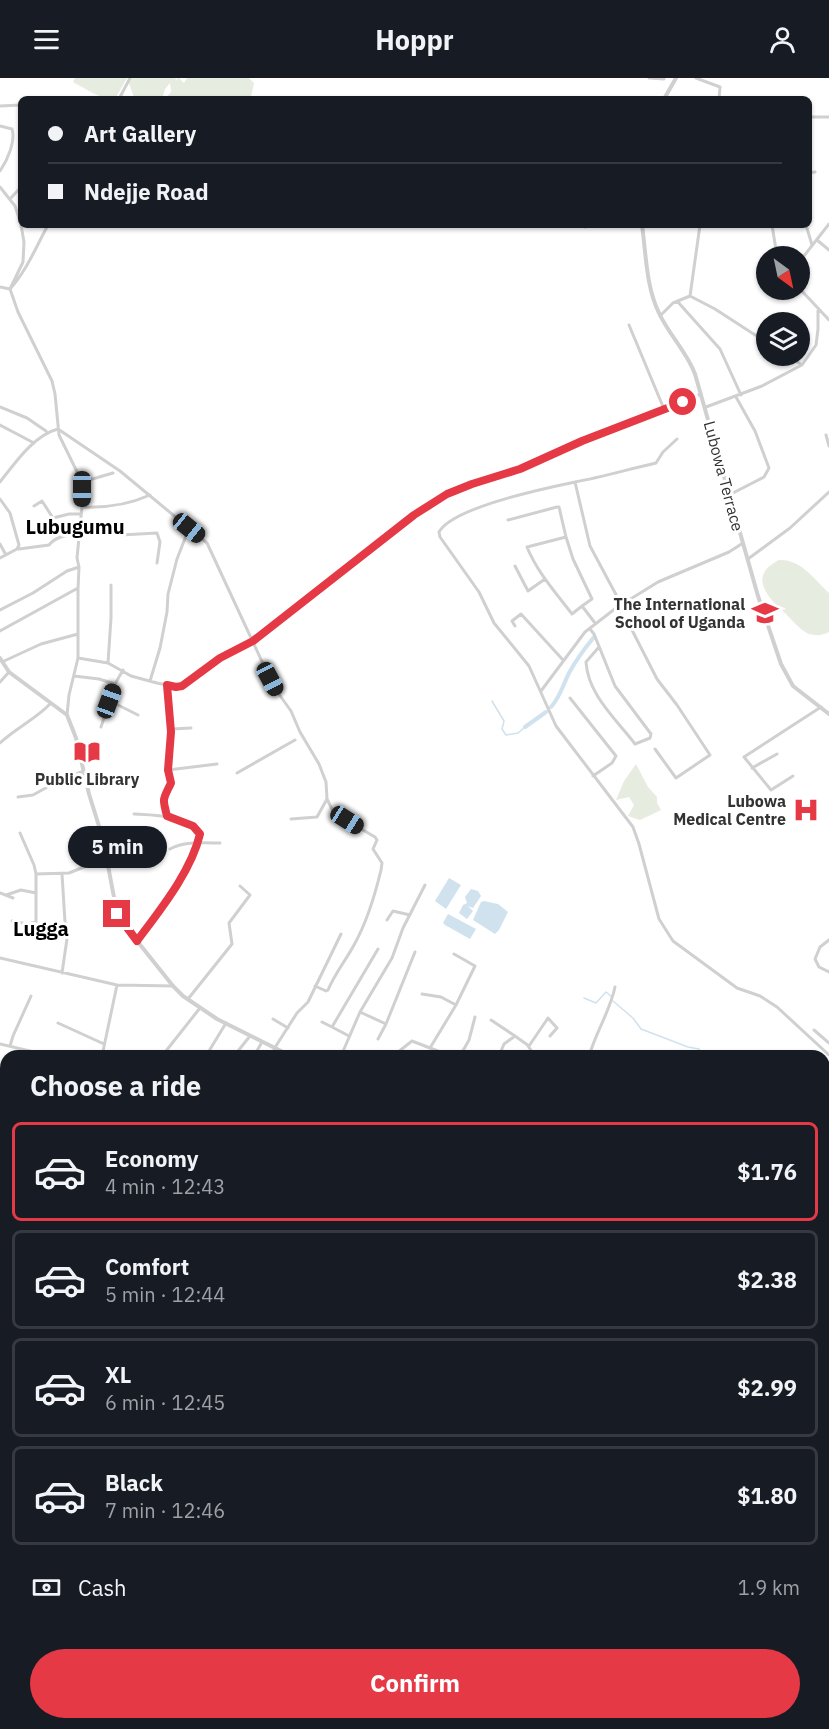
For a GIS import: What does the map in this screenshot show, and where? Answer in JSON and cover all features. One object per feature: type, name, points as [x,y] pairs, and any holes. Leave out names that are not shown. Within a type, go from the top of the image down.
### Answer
[{"type":"street","points":[[121,96],[130,78]]},
{"type":"street","points":[[649,78],[664,80]]},
{"type":"street","points":[[666,96],[676,78]]},
{"type":"street","points":[[696,78],[720,87],[719,96]]},
{"type":"street","points":[[0,106],[18,105]]},
{"type":"street","points":[[812,117],[829,117]]},
{"type":"street","points":[[0,126],[12,129],[14,134],[0,171]]},
{"type":"street","points":[[0,187],[18,214]]},
{"type":"street","points":[[10,199],[18,190]]},
{"type":"street","points":[[810,248],[829,224]]},
{"type":"street","points":[[22,228],[23,262],[10,289],[38,355],[52,381],[57,405],[58,429],[63,446],[82,482],[77,558],[79,567],[78,658],[67,715],[76,738],[103,838],[117,914],[172,986],[226,1023],[274,1049],[299,1011],[308,1002],[340,934]]},
{"type":"street","points":[[10,289],[46,228]]},
{"type":"street","name":"Lubowa Terrace","points":[[642,228],[651,294],[660,316],[690,362],[705,407],[764,617],[786,675],[800,692],[829,714]]},
{"type":"street","points":[[690,296],[700,228]]},
{"type":"street","points":[[772,228],[775,246]]},
{"type":"street","points":[[807,228],[812,245]]},
{"type":"street","points":[[817,240],[829,250]]},
{"type":"street","points":[[0,286],[10,289]]},
{"type":"street","points":[[660,316],[677,301],[690,296],[756,336]]},
{"type":"street","points":[[809,300],[829,320]]},
{"type":"street","points":[[677,301],[720,350],[741,395]]},
{"type":"street","points":[[810,354],[816,345],[818,310]]},
{"type":"street","points":[[629,325],[664,409]]},
{"type":"street","points":[[705,407],[762,386],[800,366]]},
{"type":"street","points":[[78,658],[108,663],[132,676],[150,681],[176,687],[182,686],[220,658],[253,641],[414,515],[447,494],[520,469],[582,441],[701,394]]},
{"type":"street","points":[[729,495],[764,477],[769,468],[755,431],[736,397]]},
{"type":"street","points":[[0,407],[27,418],[46,432]]},
{"type":"street","points":[[0,425],[34,442]]},
{"type":"street","points":[[0,482],[34,442],[46,432],[58,429],[120,471],[207,543],[276,690],[291,711],[300,732],[319,764],[326,782],[327,799],[334,813],[377,840],[373,849],[382,865],[366,917],[353,946],[335,974],[328,990],[315,986]]},
{"type":"street","points":[[826,435],[829,446]]},
{"type":"street","points":[[677,439],[663,452],[656,463],[527,493],[476,509],[455,518],[439,532],[444,543],[479,592],[494,623],[529,666],[555,726],[633,828],[659,919],[673,940],[736,988],[760,996],[777,1007],[824,1050]]},
{"type":"street","points":[[82,482],[113,473]]},
{"type":"street","points":[[575,482],[590,546],[614,596],[621,604]]},
{"type":"street","points":[[748,559],[790,528],[829,492]]},
{"type":"street","points":[[82,507],[113,506],[150,495]]},
{"type":"street","points":[[0,499],[10,513],[19,541],[17,549]]},
{"type":"street","points":[[34,506],[42,501],[53,518],[81,514]]},
{"type":"street","points":[[508,519],[559,507],[573,559],[592,599],[572,614],[531,559],[527,547],[566,537]]},
{"type":"street","points":[[80,525],[113,525],[121,535],[157,533],[160,542],[158,563]]},
{"type":"street","points":[[150,681],[160,648],[168,594],[177,559],[189,528]]},
{"type":"street","points":[[0,558],[17,549],[49,545],[51,541],[64,535],[79,533]]},
{"type":"street","points":[[0,543],[6,555]]},
{"type":"street","points":[[541,691],[563,660],[595,623],[658,582],[699,562],[729,552],[743,543]]},
{"type":"street","points":[[515,566],[528,591],[545,579]]},
{"type":"street","points":[[0,610],[79,567]]},
{"type":"street","points":[[108,663],[111,585]]},
{"type":"street","points":[[0,631],[78,588]]},
{"type":"street","points":[[582,606],[595,623]]},
{"type":"street","points":[[616,608],[633,632],[657,679],[710,755],[676,778],[655,749]]},
{"type":"street","points":[[514,626],[512,621],[521,614],[563,660]]},
{"type":"street","points":[[590,629],[599,647],[621,695],[651,734],[650,738],[638,744],[635,744],[603,704],[586,671],[586,662],[599,647]]},
{"type":"street","points":[[67,715],[9,672],[1,660],[41,644],[78,634]]},
{"type":"street","points":[[101,727],[115,684],[123,670]]},
{"type":"street","points":[[0,682],[9,672]]},
{"type":"street","points":[[74,676],[99,679],[115,684]]},
{"type":"street","points":[[167,685],[171,729],[168,770],[170,785],[163,797],[167,816]]},
{"type":"street","points":[[570,699],[616,756],[612,763],[593,776]]},
{"type":"street","points":[[109,701],[138,715]]},
{"type":"street","points":[[0,743],[16,729],[40,714],[51,703]]},
{"type":"street","points":[[793,777],[771,790],[745,761],[745,756],[821,707]]},
{"type":"street","points":[[171,729],[191,728]]},
{"type":"street","points":[[237,773],[295,740]]},
{"type":"street","points":[[752,768],[777,754]]},
{"type":"street","points":[[168,770],[217,764]]},
{"type":"street","points":[[18,797],[33,795],[60,780],[84,771]]},
{"type":"street","points":[[291,819],[317,818],[327,799]]},
{"type":"street","points":[[134,814],[167,816],[196,828],[200,834],[198,843],[174,890],[137,941]]},
{"type":"street","points":[[12,921],[27,924],[36,922],[36,874],[20,832]]},
{"type":"street","points":[[103,838],[124,833],[146,835]]},
{"type":"street","points":[[170,849],[198,843],[220,843]]},
{"type":"street","points":[[36,874],[70,873],[89,865],[108,865]]},
{"type":"street","points":[[62,873],[65,922],[68,932],[62,973]]},
{"type":"street","points":[[343,1050],[360,1012],[392,957],[403,928],[425,885]]},
{"type":"street","points":[[188,999],[231,946],[229,923],[250,896],[240,886]]},
{"type":"street","points":[[6,895],[21,890],[36,893]]},
{"type":"street","points":[[0,893],[13,898]]},
{"type":"street","points":[[387,920],[396,910],[410,915]]},
{"type":"street","points":[[829,940],[820,947],[815,958],[819,967],[829,972]]},
{"type":"street","points":[[332,1027],[378,949]]},
{"type":"street","points":[[378,1039],[415,952]]},
{"type":"street","points":[[430,1048],[456,1005],[475,966],[454,954]]},
{"type":"street","points":[[0,957],[117,985],[172,986]]},
{"type":"street","points":[[103,1050],[117,985]]},
{"type":"street","points":[[591,1050],[612,1000],[615,987]]},
{"type":"street","points":[[422,994],[441,997],[456,1005]]},
{"type":"street","points":[[10,1046],[31,996]]},
{"type":"street","points":[[167,1050],[201,1007]]},
{"type":"street","points":[[360,1012],[386,1024]]},
{"type":"street","points":[[463,1050],[476,1017]]},
{"type":"street","points":[[273,1019],[288,1028]]},
{"type":"street","points":[[528,1046],[547,1019],[557,1027],[550,1036]]},
{"type":"street","points":[[491,1020],[531,1050]]},
{"type":"street","points":[[322,1022],[349,1036]]},
{"type":"street","points":[[58,1023],[104,1044]]},
{"type":"street","points":[[210,1050],[226,1023]]},
{"type":"street","points":[[814,1030],[829,1043]]},
{"type":"street","points":[[239,1050],[250,1036]]},
{"type":"street","points":[[502,1050],[504,1044],[514,1036]]},
{"type":"street","points":[[402,1050],[411,1041],[434,1050]]},
{"type":"street","points":[[257,1050],[262,1042]]},
{"type":"street","points":[[0,1044],[26,1050]]},
{"type":"shaded area","points":[[75,78],[127,78],[117,96],[102,96],[73,82]]},
{"type":"shaded area","points":[[129,78],[175,78],[178,81],[177,78],[179,78],[184,83],[187,78],[249,78],[254,83],[251,96],[168,96],[171,92],[170,83],[163,96],[134,96]]},
{"type":"shaded area","points":[[779,560],[801,566],[829,593],[829,632],[815,635],[804,631],[767,594],[762,580],[764,573],[769,566]]},
{"type":"shaded area","points":[[636,764],[648,787],[657,797],[661,810],[640,820],[628,816],[634,805],[629,797],[616,800],[624,781]]},
{"type":"water","points":[[449,878],[461,885],[446,909],[435,901]]},
{"type":"water","points":[[471,889],[478,891],[481,896],[473,908],[468,906],[473,911],[467,919],[459,913],[463,905],[467,903],[465,897]]},
{"type":"water","points":[[481,902],[498,904],[508,912],[495,934],[473,920]]},
{"type":"water","points":[[448,914],[476,929],[470,939],[443,923]]},
{"type":"waterway","points":[[551,707],[575,663],[594,637]]},
{"type":"waterway","points":[[492,701],[504,721],[502,729],[506,735],[518,733],[525,727]]},
{"type":"waterway","points":[[525,727],[546,712]]},
{"type":"waterway","points":[[584,998],[596,1003],[606,992],[612,997]]},
{"type":"waterway","points":[[613,1001],[633,1018],[641,1029],[700,1050]]},
{"type":"place","name":"The International School of Uganda","points":[[765,613]]},
{"type":"place","name":"Public Library","points":[[87,752]]},
{"type":"place","name":"Lubowa Medical Centre","points":[[806,810]]},
{"type":"district","name":"Lubugumu","points":[[75,527]]},
{"type":"district","name":"Lugga","points":[[41,929]]},
{"type":"route","points":[[117,914],[137,941],[171,896],[196,847],[200,834],[193,826],[167,816],[163,800],[164,793],[171,783],[168,770],[171,732],[167,685],[182,686],[220,658],[253,641],[414,515],[447,494],[520,469],[582,441],[683,402]]}]
